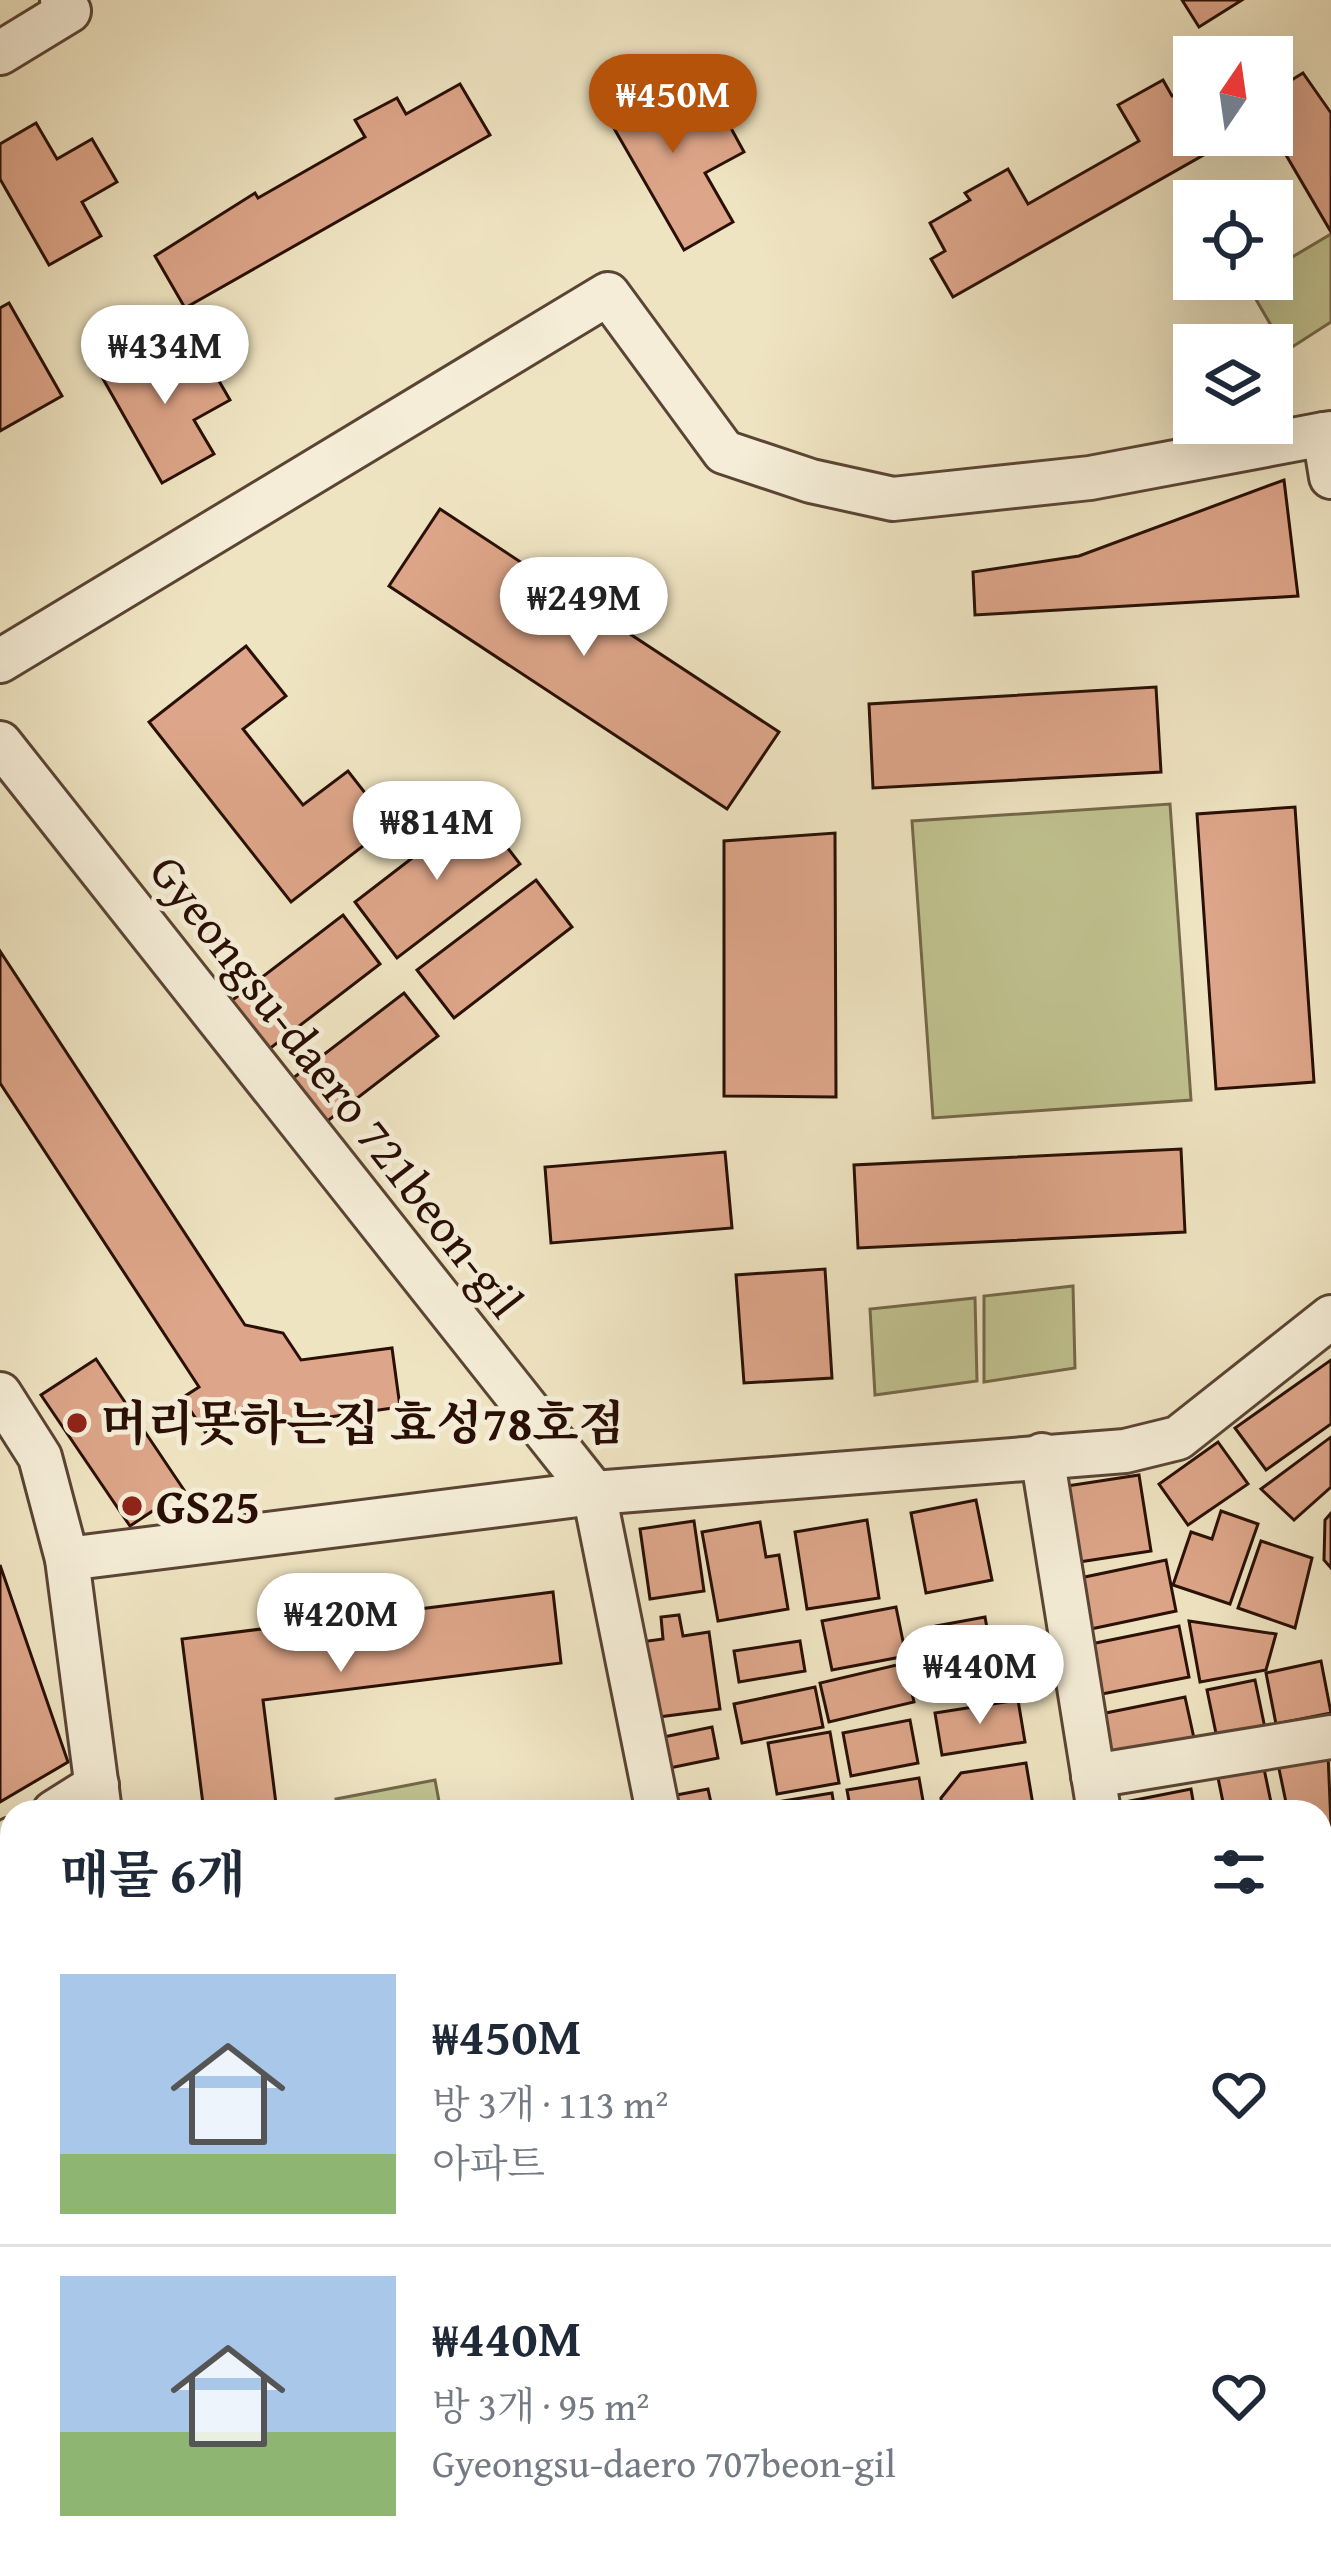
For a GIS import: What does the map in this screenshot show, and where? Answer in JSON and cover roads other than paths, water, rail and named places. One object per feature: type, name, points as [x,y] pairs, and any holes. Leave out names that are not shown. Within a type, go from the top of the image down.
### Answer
[{"type":"street","points":[[0,53],[65,6]]},
{"type":"street","points":[[0,661],[608,294],[724,452],[811,481],[892,499],[1090,478],[1328,433],[1331,477]]},
{"type":"street","name":"Gyeongsu-daero 721beon-gil","points":[[0,743],[594,1493]]},
{"type":"street","points":[[67,1559],[594,1493],[1125,1451],[1178,1438],[1328,1326]]},
{"type":"street","points":[[0,1394],[40,1457],[67,1559],[99,1798]]},
{"type":"street","points":[[1042,1455],[1096,1794],[1331,1736]]},
{"type":"street","points":[[594,1493],[656,1800]]},
{"type":"place","name":"머리못하는집 효성78호점","points":[[77,1423]]},
{"type":"place","name":"GS25","points":[[132,1506]]}]
